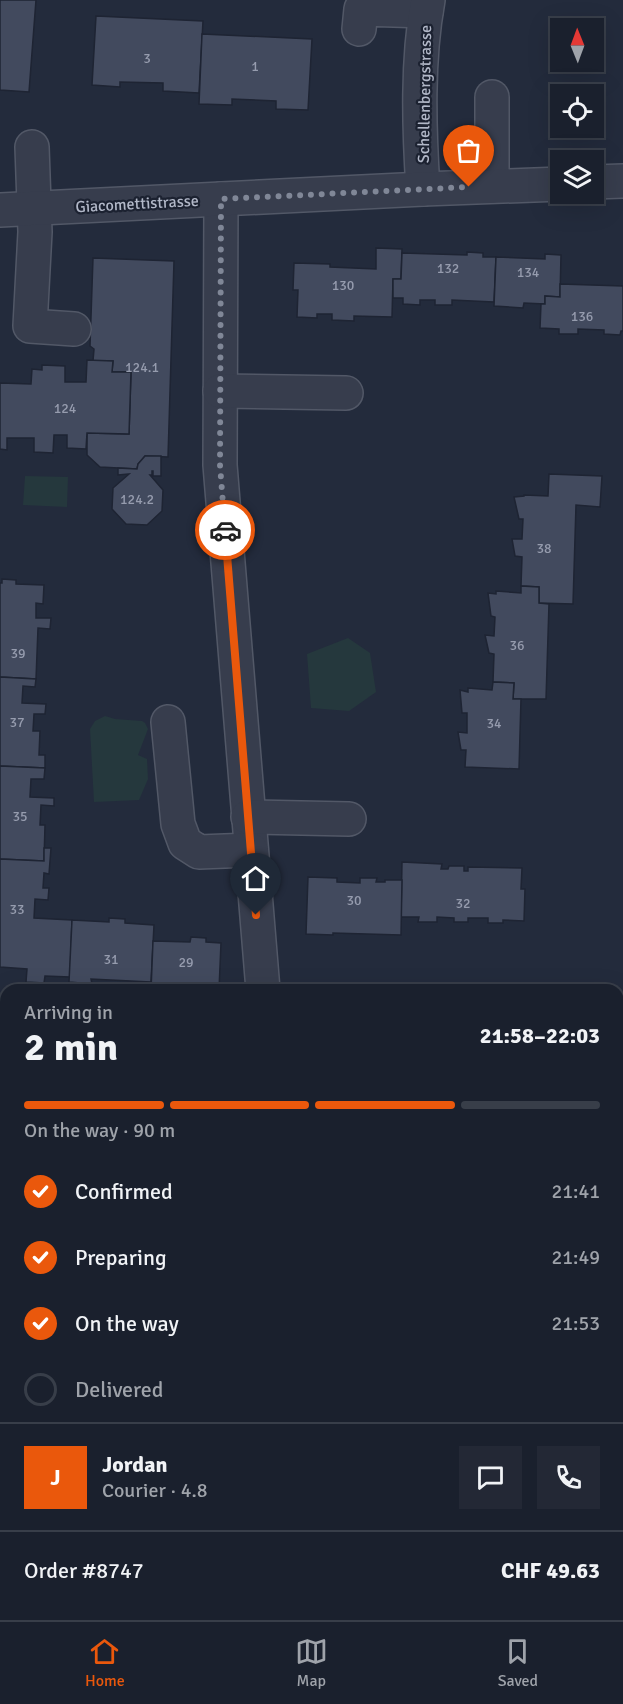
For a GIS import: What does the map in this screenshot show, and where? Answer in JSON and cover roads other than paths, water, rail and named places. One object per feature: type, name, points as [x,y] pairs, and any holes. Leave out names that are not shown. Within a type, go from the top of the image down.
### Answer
[{"type":"street","points":[[359,29],[362,9],[427,6]]},
{"type":"street","name":"Schellenbergstrasse","points":[[423,189],[420,146],[422,54],[427,6]]},
{"type":"street","points":[[492,97],[492,186]]},
{"type":"street","points":[[32,147],[35,232],[30,326],[74,329]]},
{"type":"street","points":[[604,182],[623,181]]},
{"type":"street","name":"Giacomettistrasse","points":[[0,210],[550,184]]},
{"type":"street","points":[[221,199],[220,465],[262,984]]},
{"type":"street","points":[[220,391],[346,393]]},
{"type":"street","points":[[168,722],[178,824],[185,843],[199,852],[251,850]]},
{"type":"street","points":[[248,817],[349,819]]}]
